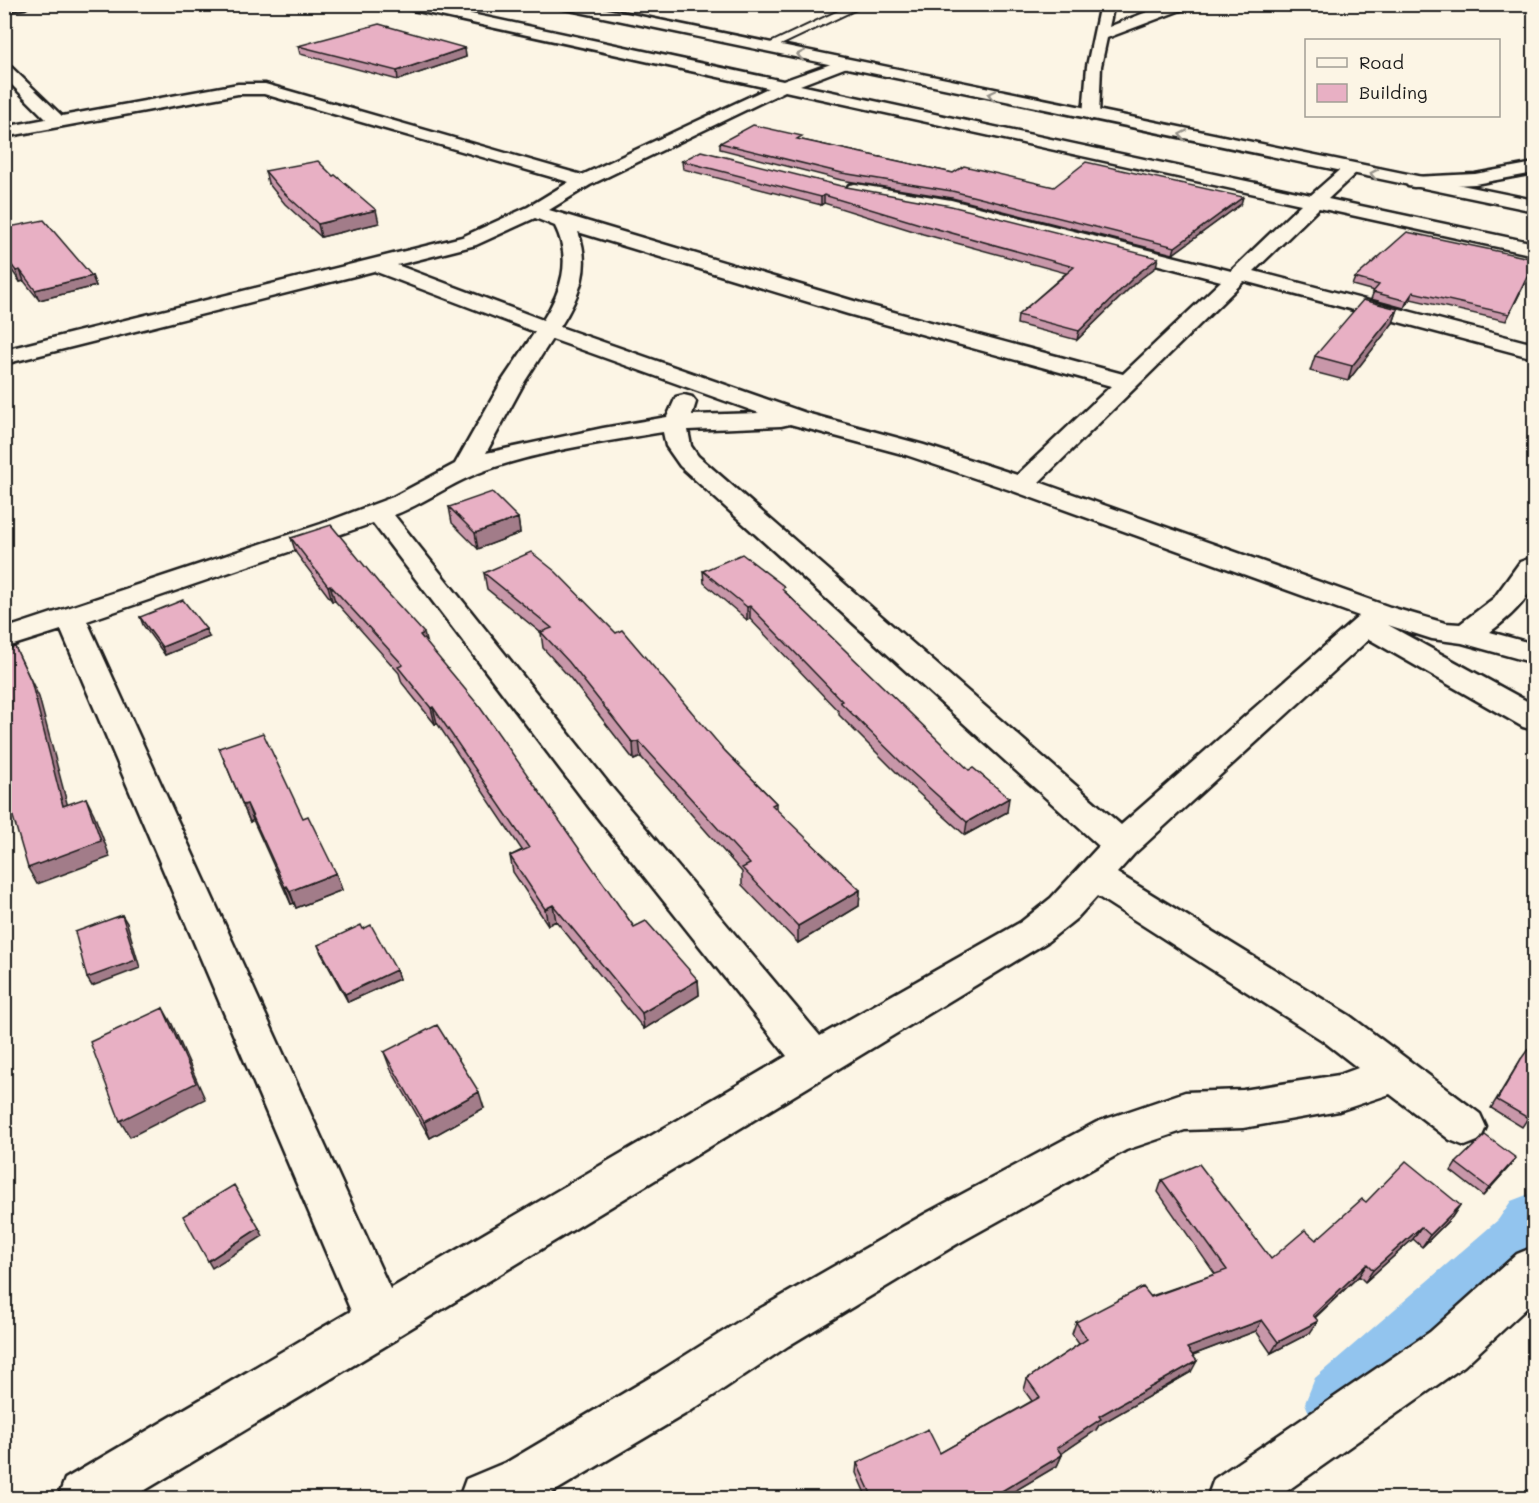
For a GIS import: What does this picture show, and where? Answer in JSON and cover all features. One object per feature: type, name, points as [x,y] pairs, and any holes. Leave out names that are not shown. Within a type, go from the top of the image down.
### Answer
[{"type":"street","points":[[4,8],[25,4]]},
{"type":"street","points":[[404,4],[1534,249]]},
{"type":"street","points":[[560,4],[1351,170],[1534,206]]},
{"type":"street","points":[[1091,116],[1094,66],[1107,4]]},
{"type":"street","points":[[1101,35],[1163,10],[1191,4]]},
{"type":"street","points":[[4,357],[469,241],[535,210],[584,181],[782,87],[842,64]]},
{"type":"street","points":[[4,68],[58,122]]},
{"type":"street","points":[[4,132],[238,89],[265,89],[584,181]]},
{"type":"street","points":[[667,143],[688,148]]},
{"type":"street","points":[[1414,182],[1462,182],[1534,168]]},
{"type":"street","points":[[1022,485],[1314,202],[1351,170]]},
{"type":"street","points":[[841,187],[972,211],[1534,351]]},
{"type":"street","points":[[535,210],[563,222],[856,309],[1128,383]]},
{"type":"street","points":[[465,469],[522,368],[548,330],[573,279],[576,263],[572,236],[563,222]]},
{"type":"street","points":[[378,265],[548,330],[797,418],[915,450],[1022,485],[1373,619],[1464,634],[1534,654]]},
{"type":"street","points":[[693,381],[676,423],[675,440],[679,451],[1121,845]]},
{"type":"street","points":[[4,639],[378,512],[402,503],[465,469],[544,447],[676,423],[797,418]]},
{"type":"street","points":[[378,512],[601,798],[815,1060]]},
{"type":"street","points":[[1464,634],[1474,629],[1509,599],[1528,569],[1534,565]]},
{"type":"street","points":[[71,618],[380,1322]]},
{"type":"street","points":[[84,1498],[815,1060],[1034,932],[1064,908],[1121,845],[1373,619]]},
{"type":"street","points":[[1373,619],[1534,719]]},
{"type":"street","points":[[1093,876],[1336,1028],[1465,1127]]},
{"type":"street","points":[[485,1498],[527,1479],[674,1392],[771,1329],[941,1229],[1112,1136],[1185,1111],[1243,1109],[1339,1093],[1395,1074]]},
{"type":"street","points":[[1233,1498],[1446,1349],[1534,1269]]},
{"type":"lane","points":[[766,48],[862,4]]},
{"type":"building","points":[[379,24],[465,48],[397,71],[298,46]]},
{"type":"building","points":[[753,125],[802,136],[797,139],[953,173],[964,166],[1054,187],[1086,162],[1243,197],[1175,247],[952,191],[842,173],[720,143]]},
{"type":"building","points":[[701,151],[841,186],[951,206],[1158,258],[1137,274],[1079,331],[1018,315],[1074,267],[824,195],[821,197],[682,161]]},
{"type":"building","points":[[318,161],[376,210],[318,224],[282,191],[265,171]]},
{"type":"building","points":[[44,220],[92,276],[35,290],[20,270],[16,271],[4,255],[4,228]]},
{"type":"building","points":[[1407,232],[1534,259],[1509,314],[1413,292],[1407,301],[1373,292],[1379,285],[1355,278]]},
{"type":"building","points":[[1363,300],[1398,309],[1352,366],[1315,356]]},
{"type":"building","points":[[492,492],[518,518],[475,533],[449,507]]},
{"type":"building","points":[[331,525],[382,587],[424,633],[420,635],[479,706],[634,927],[646,921],[698,980],[642,1013],[553,905],[545,909],[510,856],[529,848],[433,707],[431,708],[398,667],[403,665],[330,585],[328,586],[291,538]]},
{"type":"building","points":[[531,552],[556,572],[616,633],[622,630],[725,751],[776,803],[772,805],[860,890],[798,926],[742,868],[750,864],[639,741],[633,743],[569,662],[541,632],[552,628],[484,573]]},
{"type":"building","points":[[742,554],[785,587],[782,589],[969,770],[973,768],[1009,798],[967,822],[907,768],[840,702],[842,701],[750,606],[747,607],[703,571]]},
{"type":"building","points":[[183,600],[206,629],[162,647],[140,617]]},
{"type":"building","points":[[15,647],[31,681],[63,806],[86,798],[101,841],[28,868],[4,786],[4,650]]},
{"type":"building","points":[[263,733],[303,818],[308,816],[336,873],[290,891],[287,886],[285,887],[247,804],[243,805],[219,748]]},
{"type":"building","points":[[122,915],[136,960],[87,978],[75,932]]},
{"type":"building","points":[[361,925],[363,929],[371,925],[396,970],[345,994],[318,945]]},
{"type":"building","points":[[163,1008],[196,1083],[120,1121],[90,1042]]},
{"type":"building","points":[[437,1025],[479,1092],[424,1122],[384,1052]]},
{"type":"building","points":[[1534,1041],[1534,1108],[1528,1118],[1497,1100]]},
{"type":"building","points":[[1485,1135],[1516,1158],[1489,1188],[1456,1163]]},
{"type":"building","points":[[1406,1161],[1460,1205],[1430,1235],[1421,1227],[1373,1270],[1367,1264],[1313,1315],[1318,1321],[1278,1342],[1262,1320],[1187,1348],[1197,1361],[1099,1416],[1101,1419],[1057,1448],[1062,1455],[990,1498],[873,1498],[857,1463],[928,1429],[940,1453],[1040,1397],[1027,1379],[1087,1339],[1076,1322],[1143,1287],[1151,1297],[1227,1270],[1162,1180],[1199,1164],[1271,1259],[1305,1230],[1316,1240],[1362,1199],[1366,1202]]},
{"type":"building","points":[[234,1185],[259,1228],[208,1261],[183,1216]]},
{"type":"waterway","points":[[1340,1403],[1521,1242],[1534,1222]]}]
